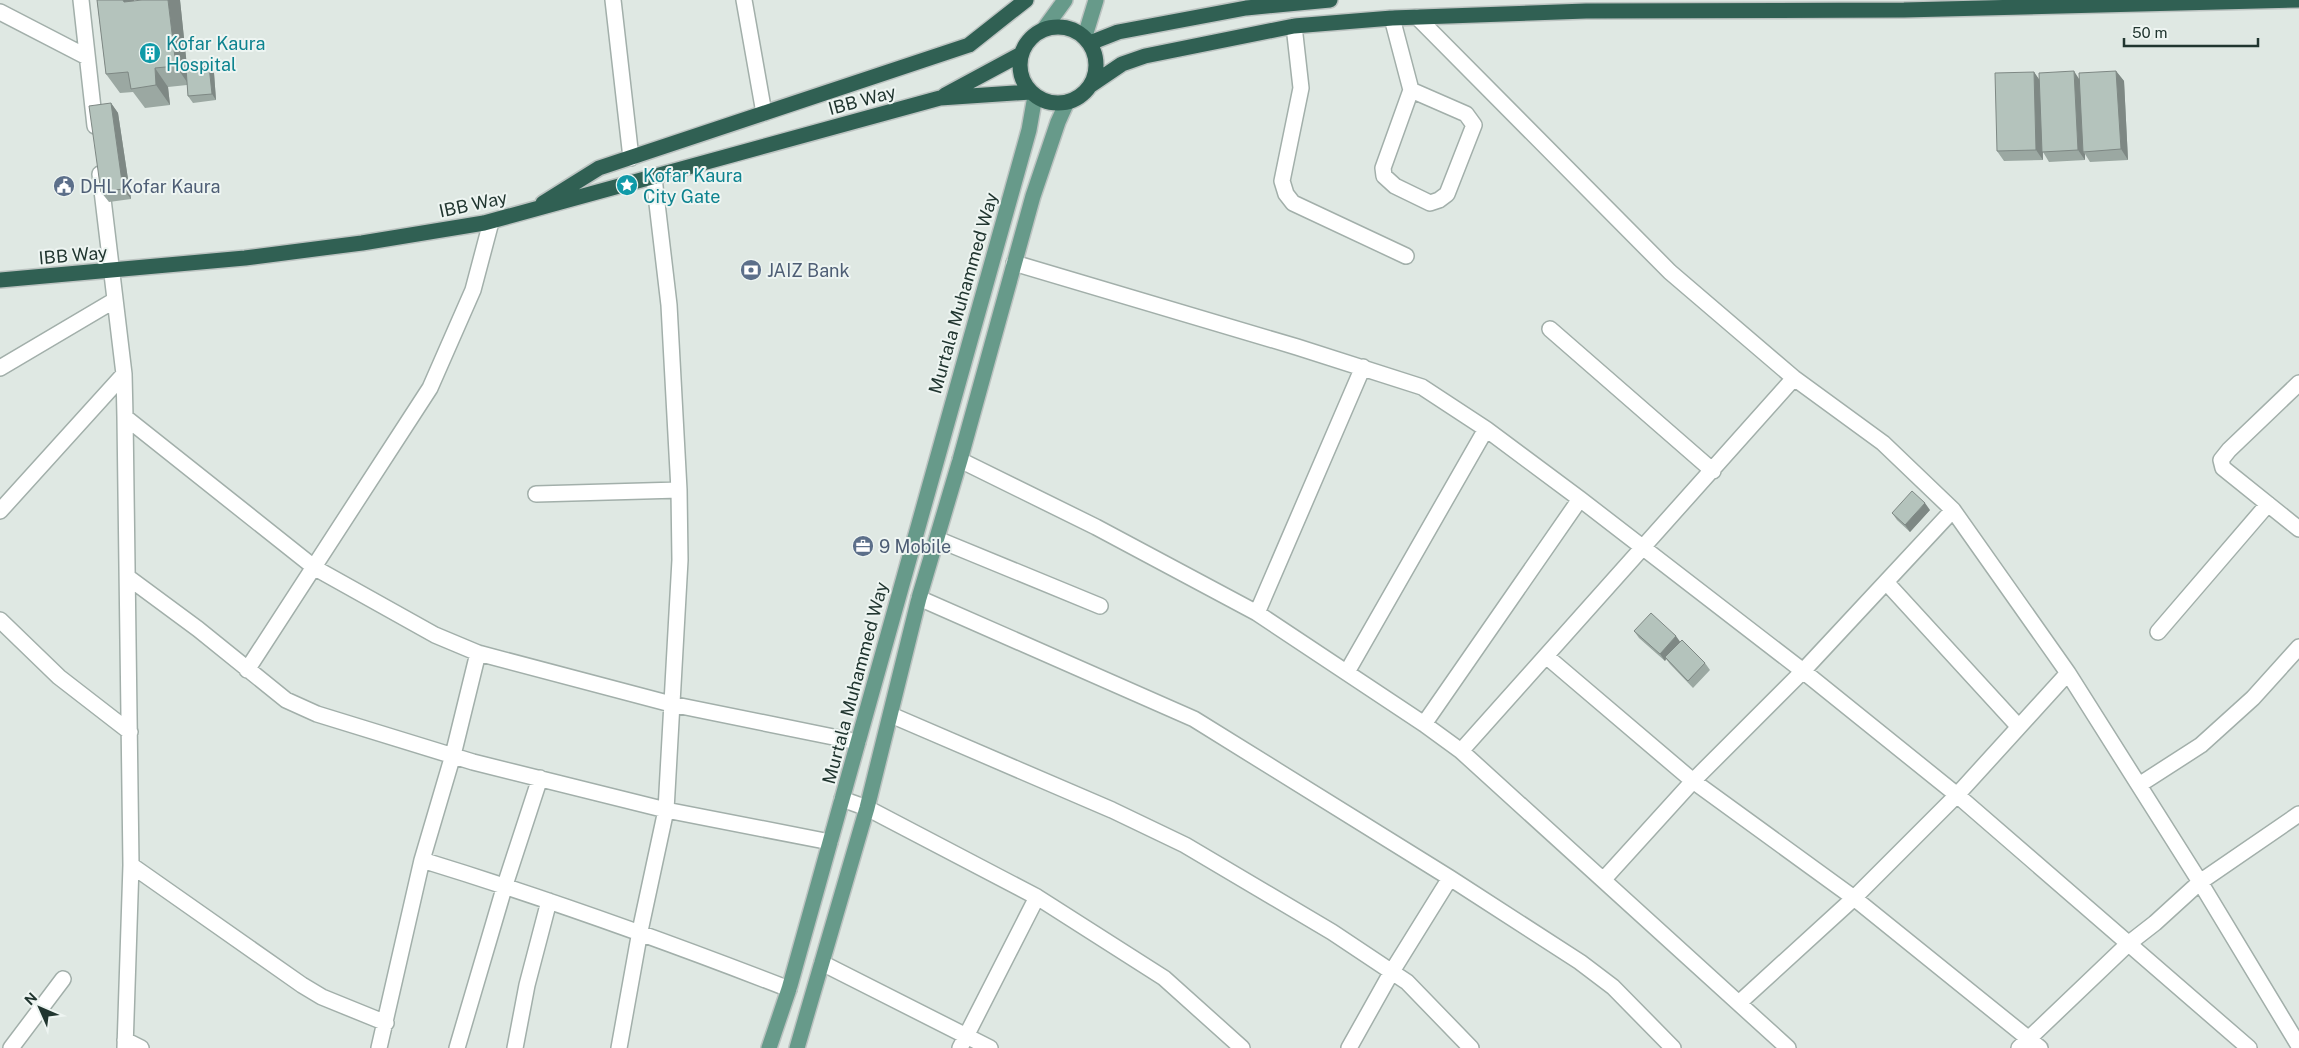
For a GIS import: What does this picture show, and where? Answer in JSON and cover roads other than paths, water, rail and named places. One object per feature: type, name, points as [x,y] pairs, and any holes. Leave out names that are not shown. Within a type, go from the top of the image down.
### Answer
[{"type":"highway","points":[[528,212],[599,168],[969,45],[1026,0]]},
{"type":"highway","points":[[1088,40],[1118,32],[1246,8],[1330,0]]},
{"type":"highway","points":[[1091,85],[1096,66],[1088,40],[1070,28],[1057,27],[1044,29],[1027,42],[1021,54],[1020,68],[1023,81],[1033,94],[1056,104],[1081,96],[1091,85],[1122,64],[1145,56],[1294,26],[1392,18],[1586,11],[1914,10],[2299,0]]},
{"type":"highway","name":"IBB Way","points":[[940,98],[1021,54]]},
{"type":"highway","name":"IBB Way","points":[[0,280],[362,244],[491,222],[654,178],[771,143],[940,98],[1033,94]]},
{"type":"main road","points":[[1044,29],[1065,0]]},
{"type":"main road","points":[[1088,40],[1096,0]]},
{"type":"main road","name":"Murtala Muhammed Way","points":[[769,1048],[789,989],[1029,130],[1033,94]]},
{"type":"main road","points":[[796,1048],[867,808],[919,598],[960,460],[1014,263],[1046,155],[1067,102]]},
{"type":"street","points":[[81,0],[97,144]]},
{"type":"street","points":[[613,0],[631,158]]},
{"type":"street","points":[[744,0],[764,113]]},
{"type":"street","points":[[0,12],[87,57]]},
{"type":"street","points":[[1417,17],[1670,272],[1794,378],[1884,443],[1954,510],[2068,673],[2206,879],[2299,1046]]},
{"type":"street","points":[[1392,18],[1411,90],[1383,168],[1384,176],[1395,186],[1430,203],[1439,200],[1447,194],[1474,125],[1466,114],[1411,90]]},
{"type":"street","points":[[1294,26],[1302,88],[1282,181],[1286,194],[1293,203],[1406,256]]},
{"type":"street","points":[[99,163],[124,374],[129,578],[131,865],[125,1044],[142,1048]]},
{"type":"street","points":[[619,1048],[640,931],[666,810],[680,560],[679,490],[669,305],[654,178]]},
{"type":"street","points":[[247,670],[315,568],[430,388],[473,290],[491,222]]},
{"type":"street","points":[[1014,263],[1422,386],[1486,429],[1580,499],[1803,671],[1957,795],[2249,1048]]},
{"type":"street","points":[[0,368],[115,300]]},
{"type":"street","points":[[1550,328],[1713,471]]},
{"type":"street","points":[[1257,613],[1363,367]]},
{"type":"street","points":[[0,511],[124,374]]},
{"type":"street","points":[[1461,751],[1642,547],[1713,471],[1794,378]]},
{"type":"street","points":[[2299,383],[2229,450],[2222,460],[2223,468],[2299,528]]},
{"type":"street","points":[[125,417],[315,568],[435,635],[478,653],[671,704],[858,742]]},
{"type":"street","points":[[1347,672],[1486,429]]},
{"type":"street","points":[[960,460],[1096,527],[1257,613],[1424,724],[1461,751],[1740,1002],[1788,1048]]},
{"type":"street","points":[[536,494],[679,490]]},
{"type":"street","points":[[1424,724],[1580,499]]},
{"type":"street","points":[[2158,632],[2268,504]]},
{"type":"street","points":[[1604,879],[1693,781],[1803,671],[1954,510]]},
{"type":"street","points":[[937,539],[1100,606]]},
{"type":"street","points":[[129,578],[198,629],[286,700],[317,714],[453,755],[666,810],[830,842]]},
{"type":"street","points":[[1886,582],[2018,726]]},
{"type":"street","points":[[919,598],[1194,719],[1450,878],[1580,962],[1606,982],[1673,1048]]},
{"type":"street","points":[[0,620],[59,678],[130,732]]},
{"type":"street","points":[[2143,783],[2186,755],[2253,698],[2299,647]]},
{"type":"street","points":[[379,1048],[422,860],[453,755],[478,653]]},
{"type":"street","points":[[1546,656],[1693,781],[1854,898],[2024,1043],[2040,1048]]},
{"type":"street","points":[[1740,1002],[1854,898],[1957,795],[2068,673]]},
{"type":"street","points":[[891,715],[1112,810],[1185,846],[1332,932],[1407,982],[1423,996],[1471,1048]]},
{"type":"street","points":[[457,1048],[505,885],[540,778]]},
{"type":"street","points":[[842,799],[867,808],[1036,897],[1164,978],[1242,1048]]},
{"type":"street","points":[[2024,1043],[2128,944],[2155,924],[2206,879],[2299,814]]},
{"type":"street","points":[[422,860],[505,885],[640,931],[789,989]]},
{"type":"street","points":[[131,865],[309,989],[322,997],[386,1023]]},
{"type":"street","points":[[1349,1048],[1391,973],[1450,878]]},
{"type":"street","points":[[964,1042],[1036,897]]},
{"type":"street","points":[[515,1048],[527,985],[549,901]]},
{"type":"street","points":[[822,963],[964,1042],[990,1048]]},
{"type":"street","points":[[11,1048],[62,979]]},
{"type":"place","name":"Kofar Kaura Hospital","points":[[150,53]]},
{"type":"place","name":"Kofar Kaura City Gate","points":[[627,185]]},
{"type":"place","name":"DHL Kofar Kaura","points":[[64,186]]},
{"type":"place","name":"JAIZ Bank","points":[[751,270]]},
{"type":"place","name":"9 Mobile","points":[[863,546]]}]
